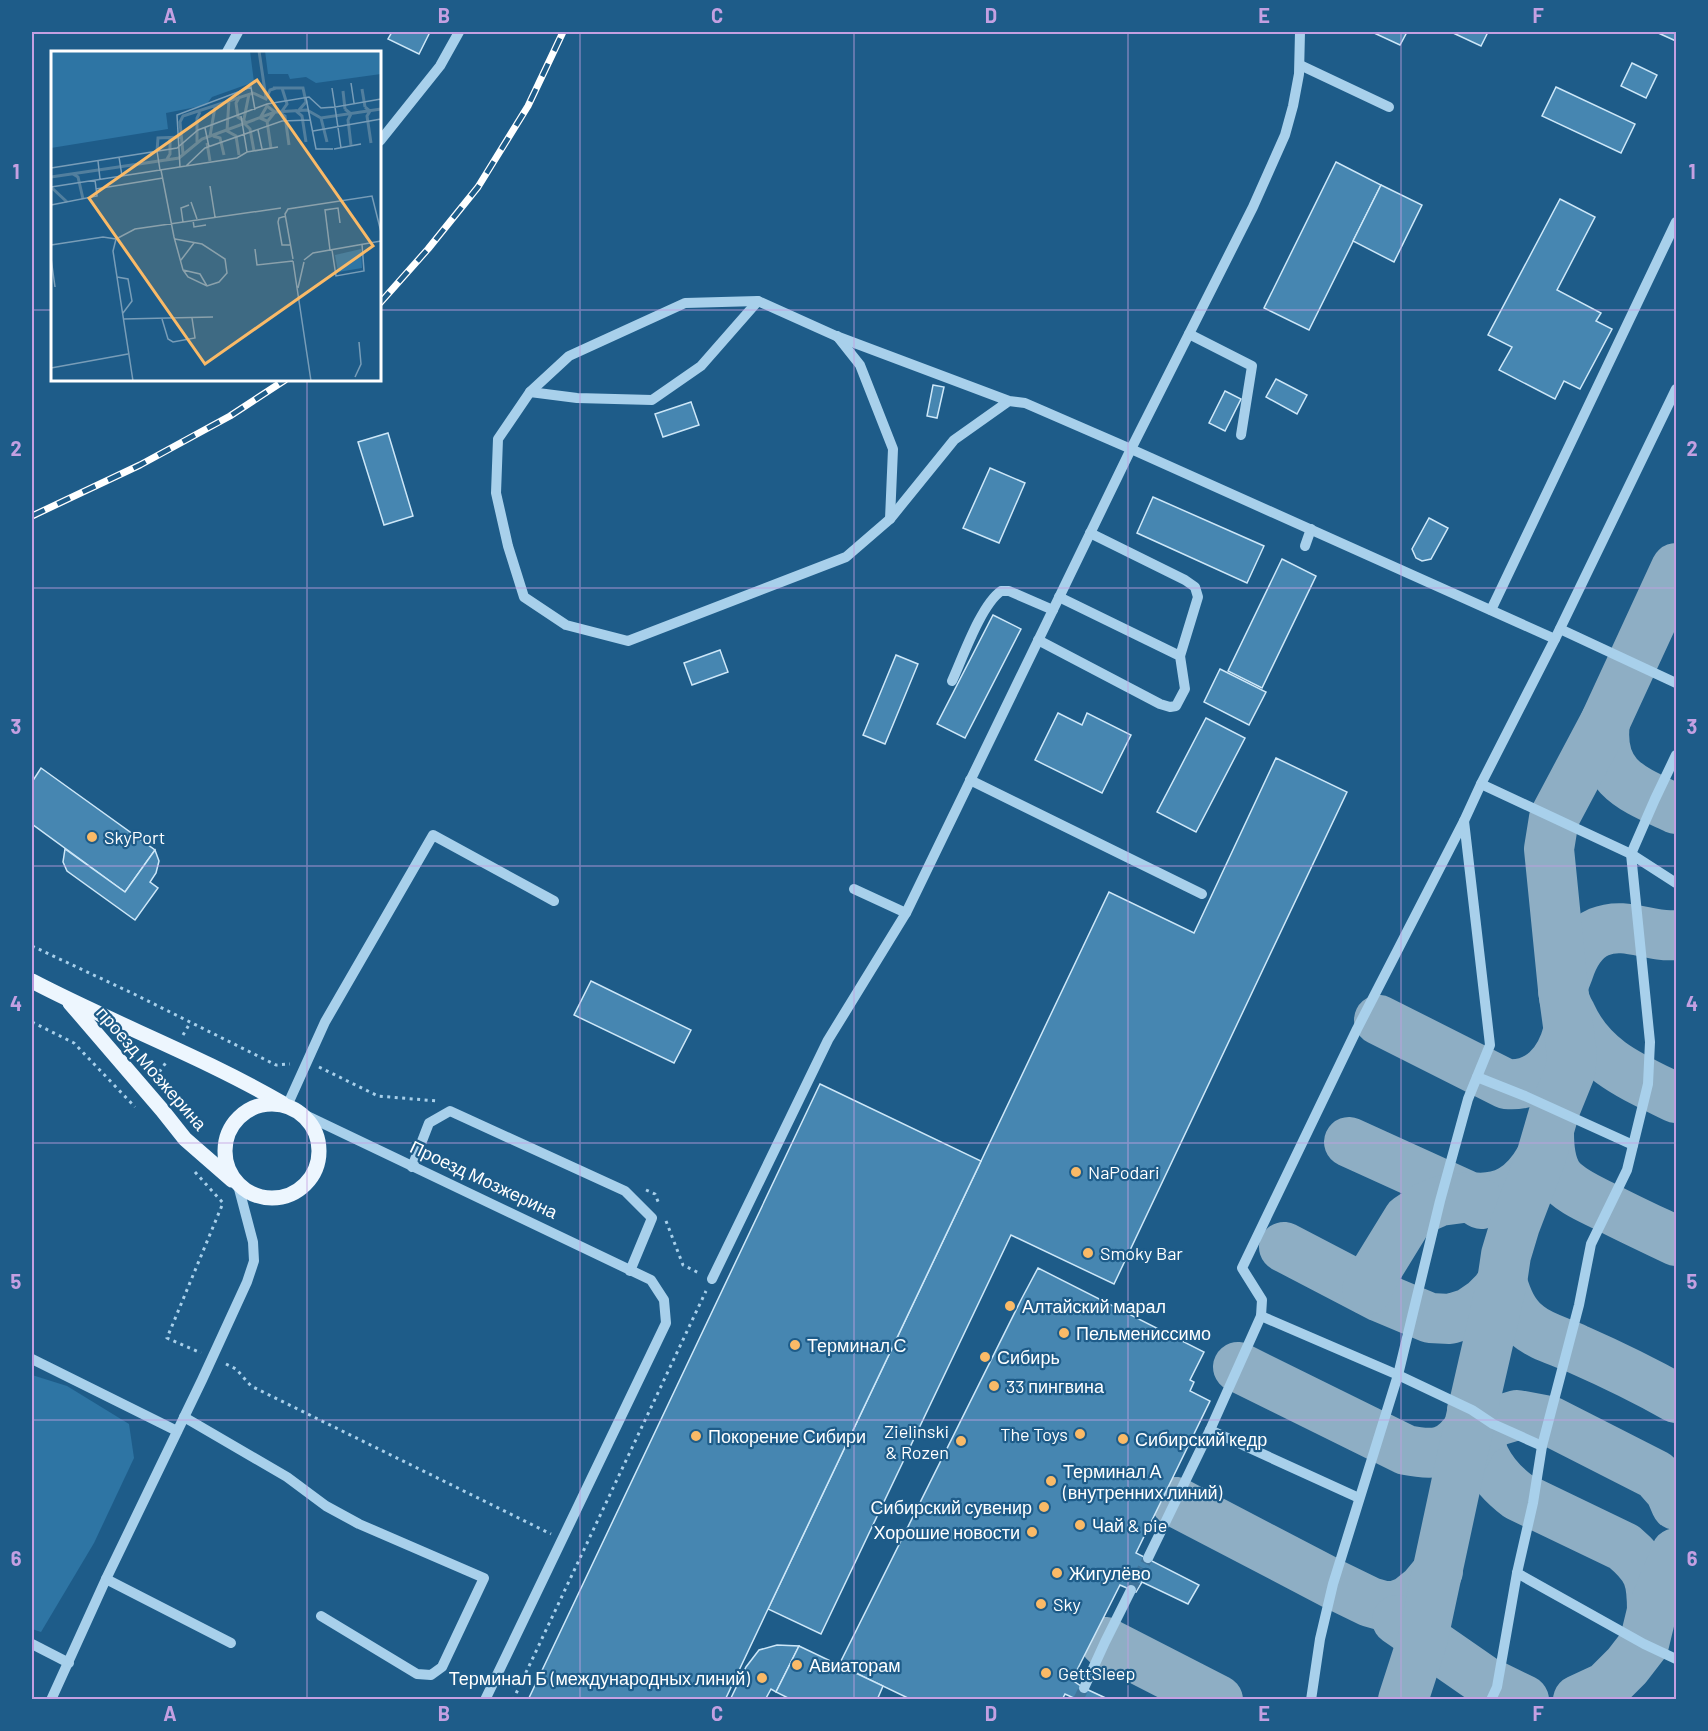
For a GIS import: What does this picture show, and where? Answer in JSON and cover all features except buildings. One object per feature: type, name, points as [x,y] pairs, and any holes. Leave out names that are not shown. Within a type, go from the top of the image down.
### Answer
[{"type":"main road","name":"проезд Мозжерина","points":[[32,981],[245,1082],[294,1110]]},
{"type":"main road","name":"проезд Мозжерина","points":[[66,999],[185,1139],[238,1185]]},
{"type":"main road","name":"Проезд Мозжерина","points":[[238,1185],[229,1172],[225,1156],[225,1141],[232,1126],[242,1114],[256,1107],[271,1104],[294,1110]]},
{"type":"main road","points":[[238,1185],[250,1194],[265,1198],[281,1198],[295,1193],[308,1183],[316,1170],[320,1155],[318,1139],[312,1125],[294,1110]]},
{"type":"street","points":[[228,51],[238,32]]},
{"type":"street","points":[[381,137],[440,66],[459,32]]},
{"type":"street","points":[[712,1279],[828,1040],[906,913],[1131,448],[1271,169],[1285,135],[1295,96],[1300,65],[1300,32]]},
{"type":"street","points":[[1300,65],[1389,107]]},
{"type":"street","points":[[1491,610],[1677,222]]},
{"type":"street","points":[[530,392],[577,398],[651,400],[701,366],[758,301]]},
{"type":"street","points":[[1009,401],[954,440],[890,519],[846,557],[628,641],[566,625],[524,597],[508,546],[496,493],[498,439],[530,392],[569,356],[685,303],[758,301],[837,336],[1009,401],[1025,403],[1131,448],[1491,610],[1677,683]]},
{"type":"street","points":[[1189,334],[1252,366],[1241,435]]},
{"type":"street","points":[[837,336],[860,365],[893,449],[890,519]]},
{"type":"street","points":[[1148,1558],[1262,1316],[1262,1300],[1242,1268],[1357,1029],[1464,821],[1677,389]]},
{"type":"street","points":[[1305,546],[1311,529]]},
{"type":"street","points":[[1038,640],[1160,704],[1176,706],[1185,689],[1180,656],[1198,597],[1195,587],[1090,534]]},
{"type":"street","points":[[952,681],[985,609],[994,596],[1001,591],[1009,591],[1053,610]]},
{"type":"street","points":[[1059,597],[1180,656]]},
{"type":"street","points":[[1491,1700],[1497,1686],[1542,1446],[1579,1305],[1591,1244],[1627,1170],[1648,1084],[1650,1042],[1631,854],[1677,755]]},
{"type":"street","points":[[970,780],[1202,894]]},
{"type":"street","points":[[1481,784],[1631,854],[1677,883]]},
{"type":"street","points":[[1311,1700],[1320,1639],[1333,1584],[1398,1375],[1440,1201],[1468,1099],[1489,1048],[1490,1040],[1464,821]]},
{"type":"street","points":[[294,1110],[308,1062],[325,1022],[433,835],[554,900]]},
{"type":"street","points":[[854,889],[906,913]]},
{"type":"street","points":[[1477,1077],[1633,1145]]},
{"type":"street","name":"Проезд Мозжерина","points":[[294,1110],[651,1280],[664,1300],[666,1323],[562,1540]]},
{"type":"street","points":[[412,1167],[429,1123],[450,1111],[625,1191],[652,1218],[630,1270]]},
{"type":"street","points":[[51,1700],[247,1282],[254,1261],[253,1242],[238,1185]]},
{"type":"street","points":[[1262,1316],[1398,1375],[1472,1410],[1493,1424],[1542,1446]]},
{"type":"street","points":[[32,1359],[177,1431]]},
{"type":"street","points":[[184,1417],[287,1477],[326,1506],[359,1524],[484,1578],[442,1667],[431,1675],[417,1674],[321,1616]]},
{"type":"street","points":[[1210,1430],[1359,1498]]},
{"type":"street","points":[[485,1700],[562,1540]]},
{"type":"street","points":[[1517,1573],[1644,1644],[1677,1659]]},
{"type":"street","points":[[106,1579],[231,1644]]},
{"type":"street","points":[[1084,1688],[1131,1590]]},
{"type":"street","points":[[32,1644],[69,1663]]},
{"type":"path","points":[[32,946],[276,1065],[308,1062],[378,1096],[445,1101]]},
{"type":"path","points":[[32,1022],[74,1043],[136,1108]]},
{"type":"path","points":[[129,1101],[160,1073],[190,1022]]},
{"type":"path","points":[[194,1172],[223,1203],[168,1338],[236,1369],[251,1386],[584,1551]]},
{"type":"path","points":[[645,1189],[655,1194],[659,1204]]},
{"type":"path","points":[[513,1700],[712,1279],[683,1265],[663,1214]]},
{"type":"shaded area","points":[[32,1375],[67,1386],[129,1424],[134,1458],[94,1543],[41,1632],[32,1629]]},
{"type":"taxiway","points":[[1403,1700],[1423,1638],[1502,1282],[1506,1255],[1541,1157],[1555,1109],[1570,1072],[1572,1055],[1549,849],[1554,818],[1605,722],[1676,568]]},
{"type":"taxiway","points":[[1605,722],[1604,741],[1613,769],[1633,787],[1676,809]]},
{"type":"taxiway","points":[[1676,935],[1619,928],[1599,932],[1588,939],[1576,953],[1563,988],[1567,1005],[1580,1030],[1602,1056],[1629,1075],[1676,1098]]},
{"type":"taxiway","points":[[1379,1020],[1506,1084],[1528,1082],[1546,1071],[1560,1054],[1568,1032]]},
{"type":"taxiway","points":[[1549,1133],[1554,1167],[1559,1177],[1574,1191],[1676,1241]]},
{"type":"taxiway","points":[[1349,1142],[1470,1197],[1493,1197],[1511,1190],[1527,1177],[1540,1159]]},
{"type":"taxiway","points":[[1367,1290],[1408,1219],[1440,1201],[1470,1197],[1481,1204]]},
{"type":"taxiway","points":[[1284,1247],[1380,1297],[1430,1318],[1450,1319],[1469,1313],[1485,1302],[1502,1282]]},
{"type":"taxiway","points":[[1502,1282],[1514,1311],[1532,1329],[1615,1366],[1676,1398]]},
{"type":"taxiway","points":[[1238,1367],[1406,1450],[1426,1453],[1442,1451],[1455,1444],[1468,1429]]},
{"type":"taxiway","points":[[1472,1410],[1481,1448],[1498,1478],[1518,1496],[1624,1547],[1644,1568],[1650,1582],[1652,1611]]},
{"type":"taxiway","points":[[1461,1461],[1476,1435],[1497,1421],[1517,1415],[1550,1421],[1656,1475],[1670,1491],[1676,1505]]},
{"type":"taxiway","points":[[1176,1502],[1333,1584],[1370,1602],[1384,1606],[1395,1606],[1408,1601],[1423,1589],[1438,1571]]},
{"type":"taxiway","points":[[1578,1700],[1606,1687],[1627,1666],[1644,1644],[1652,1611],[1676,1553]]},
{"type":"taxiway","points":[[1397,1620],[1485,1681],[1524,1700]]},
{"type":"taxiway","points":[[1105,1642],[1218,1700]]},
{"type":"tunnel","points":[[1131,1590],[1148,1558]]},
{"type":"tunnel","points":[[1078,1700],[1084,1688]]},
{"type":"railway","points":[[381,302],[478,187],[528,106],[563,32]]},
{"type":"railway","points":[[32,516],[140,465],[230,416],[283,381]]},
{"type":"place","name":"SkyPort","points":[[92,837]]},
{"type":"place","name":"NaPodari","points":[[1076,1172]]},
{"type":"place","name":"Smoky Bar","points":[[1088,1253]]},
{"type":"place","name":"Алтайский марал","points":[[1010,1306]]},
{"type":"place","name":"Пельмениссимо","points":[[1064,1333]]},
{"type":"place","name":"Терминал С","points":[[795,1345]]},
{"type":"place","name":"Сибирь","points":[[985,1357]]},
{"type":"place","name":"33 пингвина","points":[[994,1386]]},
{"type":"place","name":"The Toys","points":[[1080,1434]]},
{"type":"place","name":"Покорение Сибири","points":[[696,1436]]},
{"type":"place","name":"Сибирский кедр","points":[[1123,1439]]},
{"type":"place","name":"Zielinski & Rozen","points":[[961,1441]]},
{"type":"place","name":"Терминал А (внутренних линий)","points":[[1051,1481]]},
{"type":"place","name":"Сибирский сувенир","points":[[1044,1507]]},
{"type":"place","name":"Чай & pie","points":[[1080,1525]]},
{"type":"place","name":"Хорошие новости","points":[[1032,1532]]},
{"type":"place","name":"Жигулёво","points":[[1057,1573]]},
{"type":"place","name":"Sky","points":[[1041,1604]]},
{"type":"place","name":"Авиаторам","points":[[797,1665]]},
{"type":"place","name":"GettSleep","points":[[1046,1673]]},
{"type":"place","name":"Терминал Б (международных линий)","points":[[762,1678]]}]
